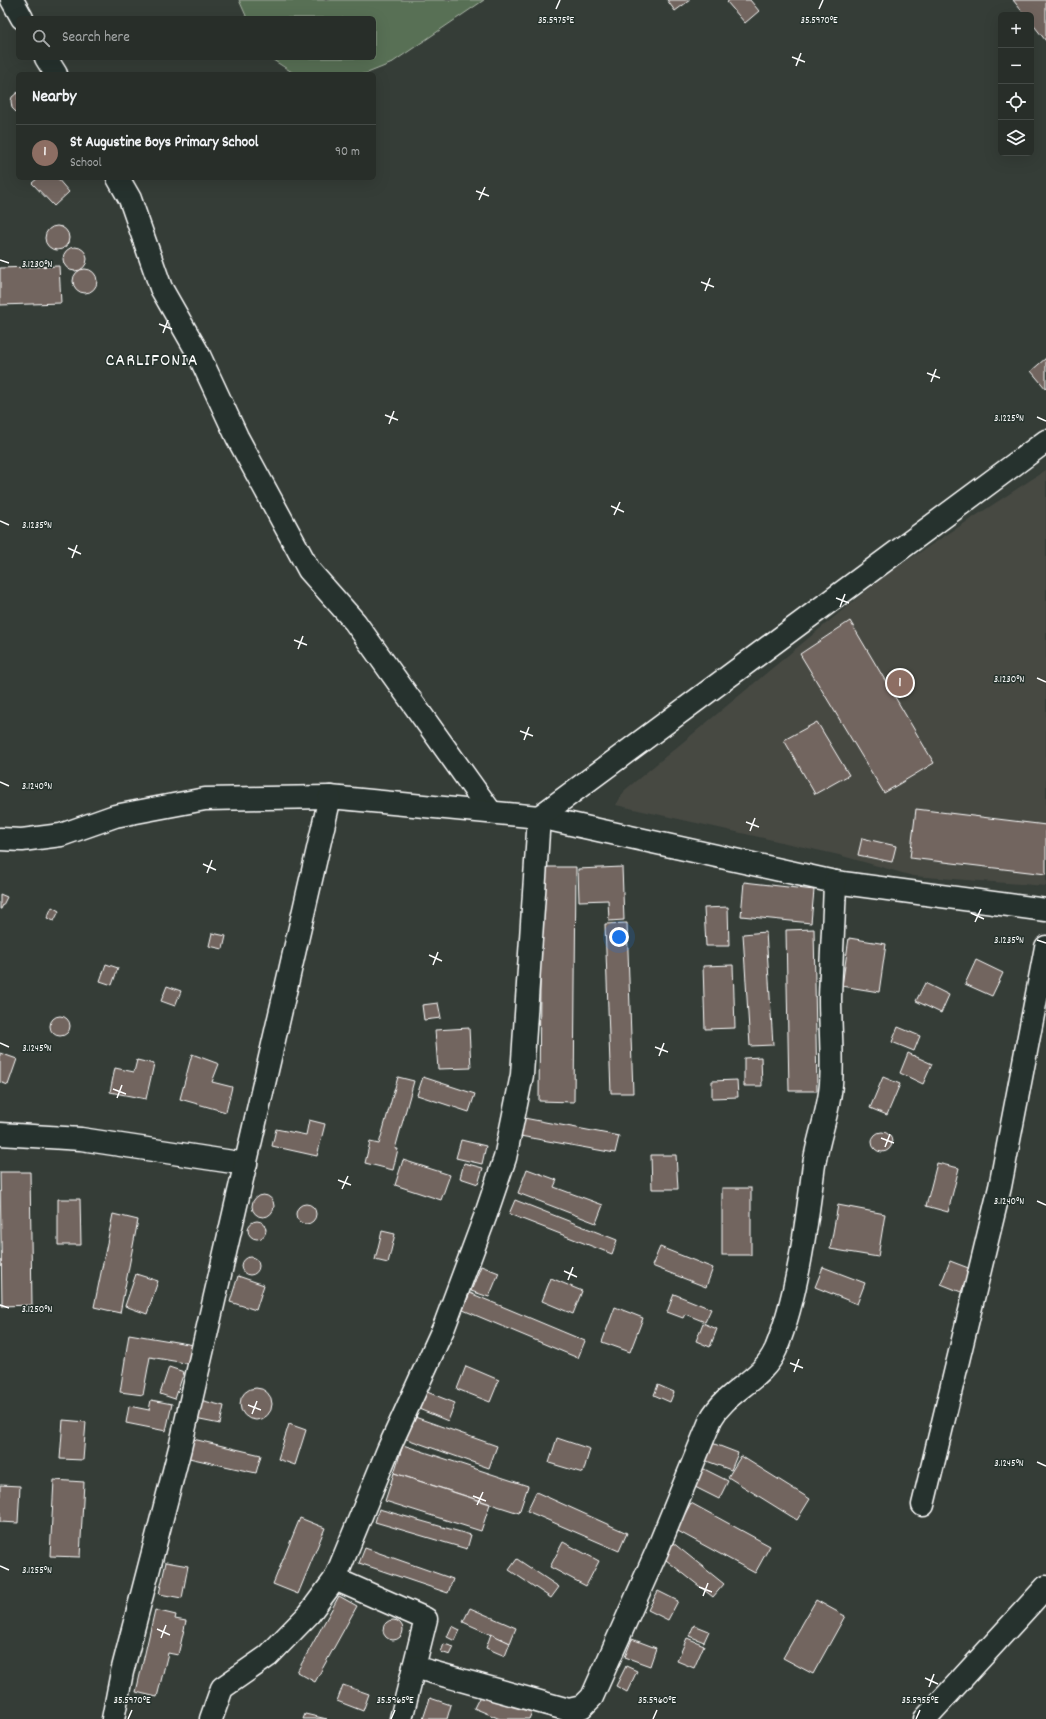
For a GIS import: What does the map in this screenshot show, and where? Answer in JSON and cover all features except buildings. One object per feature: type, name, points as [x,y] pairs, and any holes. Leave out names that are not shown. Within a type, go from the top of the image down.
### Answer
[{"type":"street","points":[[12,0],[21,16]]},
{"type":"street","points":[[47,60],[55,72]]},
{"type":"street","points":[[119,180],[130,199],[160,288],[198,353],[237,437],[309,570],[355,622],[490,811]]},
{"type":"street","points":[[211,1719],[222,1688],[268,1656],[309,1614],[335,1579],[388,1450],[444,1327],[485,1218],[505,1158],[522,1075],[539,817],[1046,441]]},
{"type":"street","points":[[113,1719],[122,1672],[180,1448],[330,797]]},
{"type":"street","points":[[0,839],[22,840],[62,835],[115,816],[205,799],[330,797],[490,811],[539,817],[835,882],[1046,910]]},
{"type":"street","points":[[414,1667],[569,1710],[582,1707],[592,1697],[657,1551],[715,1411],[725,1401],[756,1377],[767,1365],[776,1349],[788,1310],[806,1228],[814,1162],[831,1084],[830,998],[835,882]]},
{"type":"street","points":[[923,1505],[1000,1187],[1046,947]]},
{"type":"street","points":[[0,1134],[81,1139],[246,1164]]},
{"type":"street","points":[[335,1579],[426,1619],[401,1719]]},
{"type":"street","points":[[925,1719],[1046,1587]]},
{"type":"shaded area","points":[[1046,470],[1046,886],[913,876],[839,855],[616,805],[625,790],[885,575]]},
{"type":"green space","points":[[239,0],[484,0],[390,64],[370,72],[292,72],[273,60],[376,60],[376,16],[246,16]]},
{"type":"place","name":"St Augustine Boys Primary School","points":[[900,683]]},
{"type":"district","name":"CARLIFONIA","points":[[152,361]]}]
